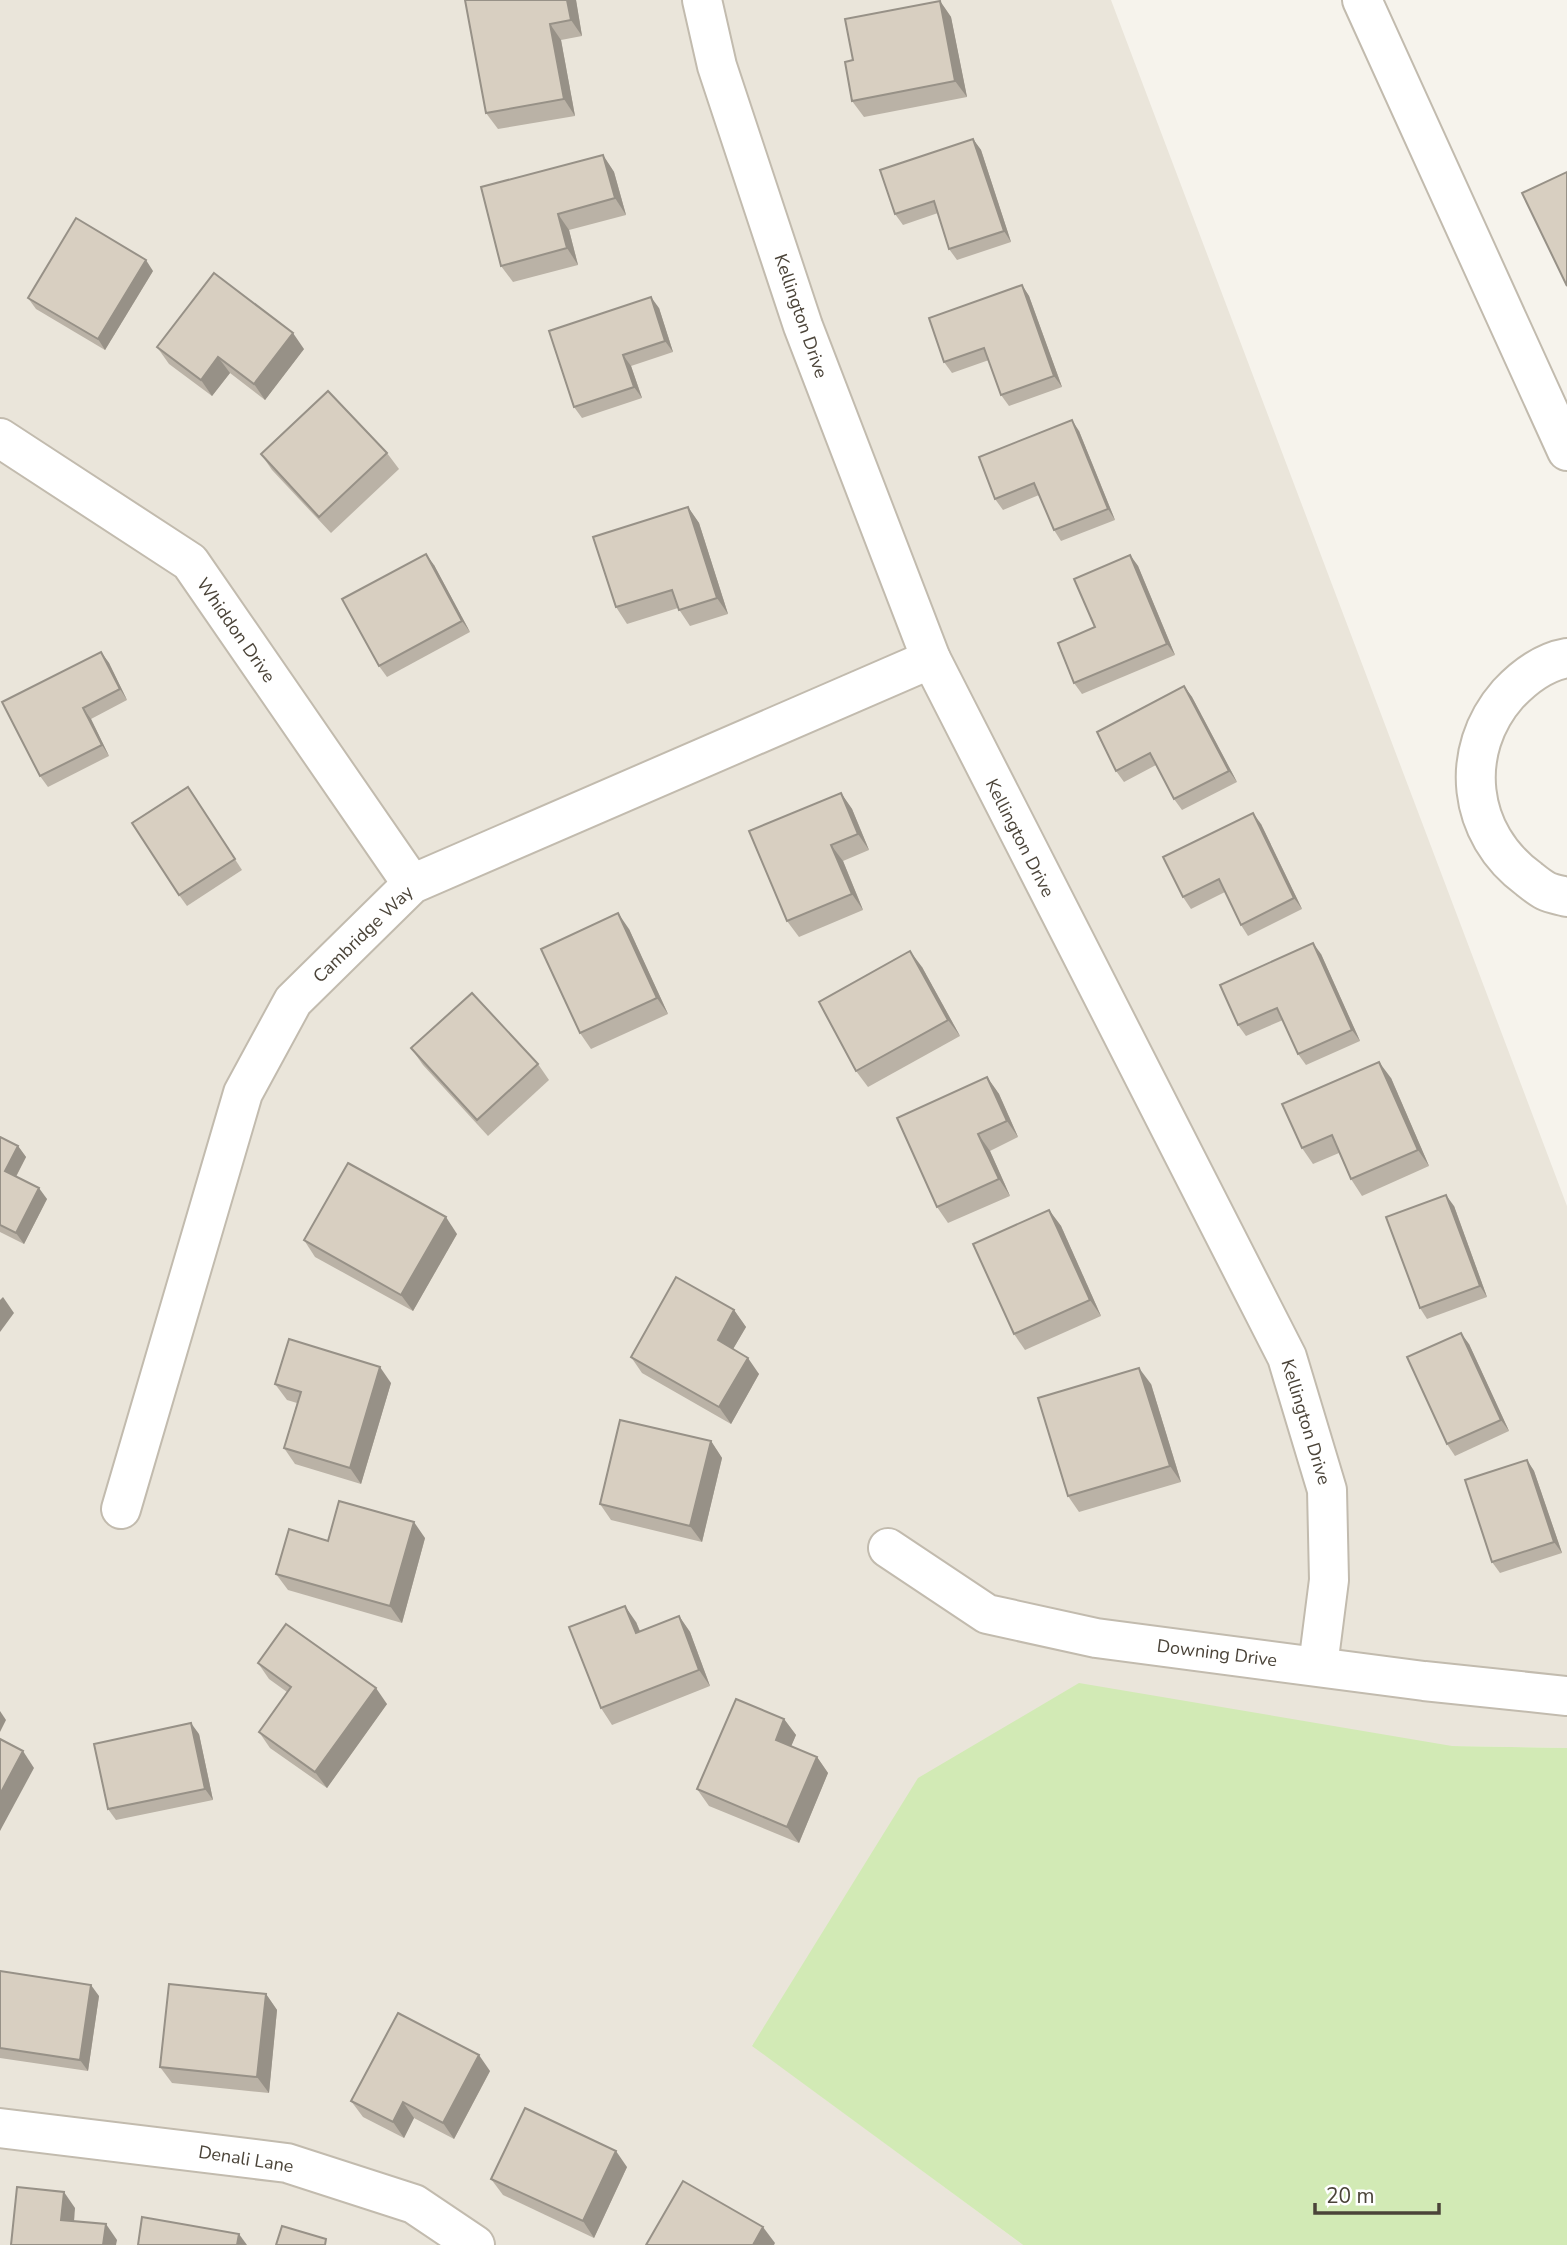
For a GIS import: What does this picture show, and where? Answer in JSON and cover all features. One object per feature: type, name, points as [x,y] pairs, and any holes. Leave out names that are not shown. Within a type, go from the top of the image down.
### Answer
[{"type":"street","name":"Kellington Drive","points":[[702,0],[717,66],[803,326],[930,659],[1287,1357],[1327,1490],[1329,1580],[1318,1666]]},
{"type":"street","points":[[1362,0],[1567,451]]},
{"type":"street","name":"Whiddon Drive","points":[[0,438],[190,562],[412,884]]},
{"type":"street","points":[[1567,658],[1557,660],[1522,680],[1494,711],[1477,750],[1475,792],[1487,832],[1512,866],[1546,891],[1567,897]]},
{"type":"street","name":"Cambridge Way","points":[[121,1509],[243,1093],[293,1001],[412,884],[930,659]]},
{"type":"street","name":"Downing Drive","points":[[888,1548],[987,1614],[1096,1638],[1424,1681],[1567,1696]]},
{"type":"street","name":"Denali Lane","points":[[0,2127],[287,2163],[414,2204],[475,2245]]},
{"type":"shaded area","points":[[0,0],[1111,0],[1567,1206],[1567,1748],[1452,1746],[752,2045],[1023,2245],[0,2245]]},
{"type":"green space","points":[[1079,1683],[1452,1746],[1567,1748],[1567,2245],[1023,2245],[752,2046],[918,1778]]},
{"type":"building","points":[[465,0],[567,0],[571,20],[550,24],[564,99],[486,113]]},
{"type":"building","points":[[940,1],[955,81],[852,101],[845,62],[853,60],[845,19]]},
{"type":"building","points":[[973,139],[1004,231],[949,249],[934,201],[895,214],[880,170]]},
{"type":"building","points":[[603,155],[615,198],[558,214],[567,248],[501,266],[481,187]]},
{"type":"building","points":[[1567,172],[1567,286],[1522,193]]},
{"type":"building","points":[[76,218],[146,260],[98,339],[28,298]]},
{"type":"building","points":[[214,273],[293,333],[254,384],[218,357],[201,380],[157,347]]},
{"type":"building","points":[[1022,285],[1054,376],[1001,395],[984,348],[944,362],[929,318]]},
{"type":"building","points":[[651,297],[665,341],[623,355],[634,387],[574,407],[549,331]]},
{"type":"building","points":[[328,391],[387,453],[319,517],[261,454]]},
{"type":"building","points":[[1072,420],[1108,509],[1054,530],[1034,483],[995,499],[979,457]]},
{"type":"building","points":[[688,507],[717,598],[679,610],[672,590],[616,607],[593,537]]},
{"type":"building","points":[[426,554],[462,621],[379,666],[342,599]]},
{"type":"building","points":[[1130,555],[1167,644],[1074,683],[1058,643],[1095,627],[1074,579]]},
{"type":"building","points":[[101,652],[120,689],[83,708],[102,745],[40,776],[2,702]]},
{"type":"building","points":[[1184,686],[1229,771],[1174,799],[1150,753],[1116,771],[1097,732]]},
{"type":"building","points":[[188,787],[235,859],[179,895],[132,823]]},
{"type":"building","points":[[841,793],[858,834],[831,845],[852,894],[787,921],[749,831]]},
{"type":"building","points":[[1253,813],[1294,898],[1241,925],[1219,879],[1183,897],[1163,857]]},
{"type":"building","points":[[618,913],[657,998],[580,1033],[541,949]]},
{"type":"building","points":[[1313,943],[1352,1030],[1298,1054],[1277,1008],[1238,1025],[1220,985]]},
{"type":"building","points":[[910,951],[948,1020],[856,1071],[819,1002]]},
{"type":"building","points":[[472,993],[538,1064],[477,1120],[411,1048]]},
{"type":"building","points":[[1379,1062],[1418,1150],[1351,1179],[1332,1135],[1302,1148],[1282,1104]]},
{"type":"building","points":[[987,1077],[1007,1121],[978,1134],[999,1179],[937,1207],[897,1118]]},
{"type":"building","points":[[0,1137],[18,1146],[5,1171],[39,1188],[16,1233],[0,1225]]},
{"type":"building","points":[[348,1163],[446,1217],[401,1295],[304,1240]]},
{"type":"building","points":[[1446,1195],[1480,1286],[1420,1308],[1386,1217]]},
{"type":"building","points":[[1049,1210],[1090,1300],[1014,1334],[973,1244]]},
{"type":"building","points":[[676,1277],[734,1310],[718,1340],[748,1358],[719,1407],[631,1357]]},
{"type":"building","points":[[1461,1333],[1501,1420],[1447,1444],[1407,1357]]},
{"type":"building","points":[[289,1339],[380,1367],[350,1468],[284,1448],[301,1392],[275,1384]]},
{"type":"building","points":[[1139,1368],[1170,1466],[1068,1496],[1038,1398]]},
{"type":"building","points":[[620,1420],[711,1441],[690,1526],[600,1504]]},
{"type":"building","points":[[1527,1460],[1554,1542],[1492,1562],[1465,1480]]},
{"type":"building","points":[[339,1501],[414,1522],[390,1606],[276,1574],[289,1529],[328,1541]]},
{"type":"building","points":[[625,1606],[636,1633],[679,1616],[699,1670],[601,1708],[569,1627]]},
{"type":"building","points":[[286,1624],[376,1688],[315,1772],[259,1732],[291,1687],[258,1663]]},
{"type":"building","points":[[736,1699],[784,1719],[776,1740],[817,1757],[787,1827],[697,1789]]},
{"type":"building","points":[[191,1723],[205,1789],[108,1809],[94,1744]]},
{"type":"building","points":[[0,1739],[23,1751],[0,1794]]},
{"type":"building","points":[[0,1971],[91,1985],[80,2060],[0,2048]]},
{"type":"building","points":[[169,1984],[266,1994],[257,2077],[160,2067]]},
{"type":"building","points":[[398,2013],[479,2055],[443,2123],[403,2102],[393,2122],[351,2101]]},
{"type":"building","points":[[525,2108],[616,2151],[583,2221],[491,2179]]},
{"type":"building","points":[[683,2181],[763,2227],[753,2245],[646,2245]]},
{"type":"building","points":[[17,2187],[64,2192],[61,2220],[106,2224],[103,2245],[11,2245]]},
{"type":"building","points":[[142,2217],[239,2234],[237,2245],[138,2245]]},
{"type":"building","points":[[282,2226],[326,2239],[325,2245],[276,2245]]}]
